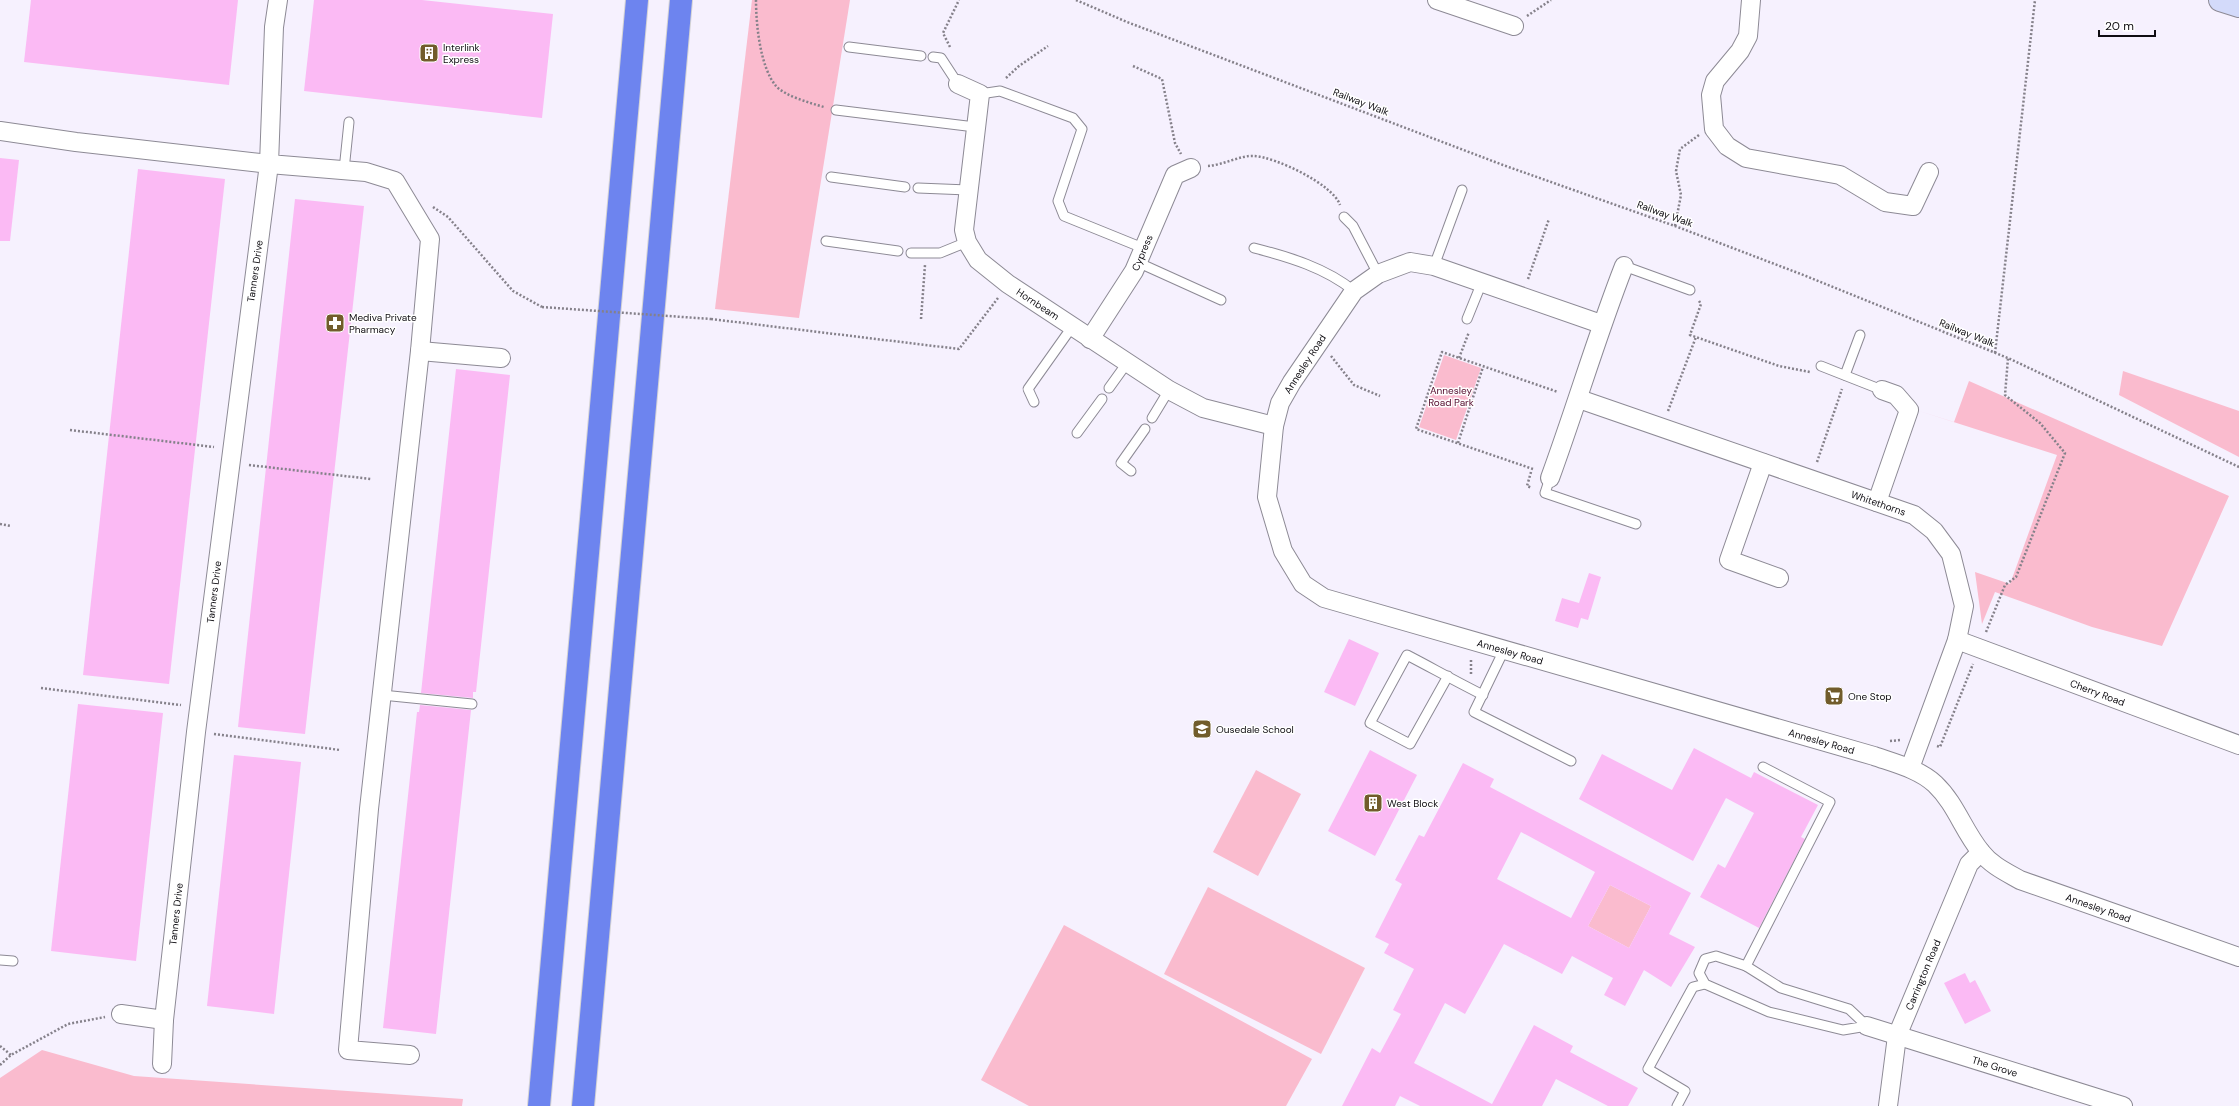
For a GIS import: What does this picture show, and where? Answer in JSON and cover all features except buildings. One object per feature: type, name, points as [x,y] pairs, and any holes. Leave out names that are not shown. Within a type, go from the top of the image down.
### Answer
[{"type":"highway","points":[[539,1106],[637,0]]},
{"type":"highway","points":[[583,1106],[682,0]]},
{"type":"street","name":"Tanners Drive","points":[[162,1064],[164,1020],[196,732],[269,164],[274,27],[278,0]]},
{"type":"street","points":[[1437,0],[1514,26]]},
{"type":"street","points":[[1750,0],[1748,36],[1740,51],[1715,81],[1711,95],[1714,128],[1727,146],[1746,158],[1840,175],[1885,202],[1913,206],[1929,172]]},
{"type":"street","points":[[2220,0],[2239,6]]},
{"type":"street","points":[[955,79],[980,94]]},
{"type":"street","name":"Hornbeam","points":[[980,94],[964,230],[967,242],[978,260],[1008,284],[1170,390],[1203,408],[1274,426]]},
{"type":"street","points":[[0,131],[76,142],[269,164],[366,172],[395,181],[430,239],[420,351],[369,809],[348,1050],[410,1054]]},
{"type":"street","name":"Cypress","points":[[1090,339],[1140,255],[1175,175],[1190,168]]},
{"type":"street","name":"Annesley Road","points":[[1601,324],[1434,266],[1410,262],[1378,274],[1354,291],[1280,403],[1274,426],[1267,497],[1283,551],[1303,584],[1324,598],[1874,756],[1910,768],[1934,783],[1953,804],[1981,852],[1997,867],[2020,880],[2239,957]]},
{"type":"street","points":[[1550,478],[1579,400],[1601,324],[1624,266]]},
{"type":"street","points":[[420,351],[501,358]]},
{"type":"street","points":[[1877,502],[1909,410],[1896,395],[1882,390]]},
{"type":"street","name":"Whitethorns","points":[[1579,400],[1914,515],[1934,531],[1951,554],[1964,606],[1957,640],[1910,768]]},
{"type":"street","points":[[1763,463],[1729,560],[1779,578]]},
{"type":"street","name":"Cherry Road","points":[[1957,640],[2239,745]]},
{"type":"street","name":"Carrington Road","points":[[1888,1106],[1897,1036],[1969,864],[1981,852]]},
{"type":"street","points":[[121,1014],[164,1020]]},
{"type":"street","name":"The Grove","points":[[1867,1026],[2123,1106]]},
{"type":"lane","points":[[848,47],[921,56]]},
{"type":"lane","points":[[933,57],[941,58],[955,79]]},
{"type":"lane","points":[[980,94],[1000,91],[1073,118],[1082,129],[1058,201],[1064,216],[1140,255],[1221,300]]},
{"type":"lane","points":[[836,110],[975,127]]},
{"type":"lane","points":[[344,170],[349,122]]},
{"type":"lane","points":[[831,177],[905,187]]},
{"type":"lane","points":[[918,188],[968,190]]},
{"type":"lane","points":[[1434,266],[1462,190]]},
{"type":"lane","points":[[1344,217],[1353,226],[1378,274]]},
{"type":"lane","points":[[826,242],[898,251]]},
{"type":"lane","points":[[911,253],[940,253],[967,242]]},
{"type":"lane","points":[[1254,248],[1288,257],[1339,278],[1354,291]]},
{"type":"lane","points":[[1624,266],[1690,290]]},
{"type":"lane","points":[[1467,319],[1482,282]]},
{"type":"lane","points":[[1034,402],[1028,389],[1072,326]]},
{"type":"lane","points":[[1846,375],[1860,335]]},
{"type":"lane","points":[[1109,388],[1127,363]]},
{"type":"lane","points":[[1821,366],[1882,390]]},
{"type":"lane","points":[[1152,418],[1170,390]]},
{"type":"lane","points":[[1077,433],[1102,399]]},
{"type":"lane","points":[[1131,471],[1121,463],[1145,429]]},
{"type":"lane","points":[[1550,478],[1546,493],[1636,524]]},
{"type":"lane","points":[[1504,650],[1474,712],[1571,761]]},
{"type":"lane","points":[[1448,676],[1410,744],[1370,723],[1407,655],[1448,676],[1483,695]]},
{"type":"lane","points":[[382,695],[472,704]]},
{"type":"lane","points":[[1746,966],[1830,802],[1763,767]]},
{"type":"lane","points":[[1705,984],[1699,973],[1705,959],[1716,956],[1746,966],[1781,988],[1848,1009],[1867,1026]]},
{"type":"lane","points":[[0,960],[13,961]]},
{"type":"lane","points":[[1677,1106],[1685,1091],[1648,1069],[1693,987],[1705,984],[1769,1012],[1843,1030],[1867,1026]]},
{"type":"path","points":[[756,0],[756,16],[764,62],[776,86],[802,101],[836,110]]},
{"type":"path","points":[[955,79],[956,59],[943,33],[959,0]]},
{"type":"path","name":"Railway Walk","points":[[1076,0],[1127,22],[1503,165],[1675,226],[1806,276],[2008,358],[2239,467]]},
{"type":"path","points":[[1514,26],[1551,0]]},
{"type":"path","points":[[1995,353],[2035,0]]},
{"type":"path","points":[[1000,91],[1006,78],[1019,66],[1048,46]]},
{"type":"path","points":[[1133,66],[1162,79],[1174,143],[1190,168],[1218,165],[1253,156],[1279,162],[1311,177],[1338,199],[1344,217]]},
{"type":"path","points":[[1675,226],[1681,195],[1676,171],[1680,149],[1704,132],[1714,128]]},
{"type":"path","points":[[428,203],[448,216],[514,291],[542,307],[711,319],[959,349],[1008,284]]},
{"type":"path","points":[[1521,296],[1549,219]]},
{"type":"path","points":[[922,319],[926,253]]},
{"type":"path","points":[[1690,290],[1701,304],[1690,335],[1779,366],[1812,373]]},
{"type":"path","points":[[1459,358],[1469,331],[1467,319]]},
{"type":"path","points":[[1661,428],[1696,337]]},
{"type":"path","points":[[1319,342],[1354,385],[1380,396]]},
{"type":"path","points":[[1532,469],[1416,429],[1442,352],[1558,392]]},
{"type":"path","points":[[2005,585],[2016,577],[2065,453],[2040,423],[2005,395],[2008,358]]},
{"type":"path","points":[[1458,443],[1484,367]]},
{"type":"path","points":[[1811,479],[1846,375]]},
{"type":"path","points":[[70,430],[371,479]]},
{"type":"path","points":[[0,524],[11,526]]},
{"type":"path","points":[[1471,689],[1472,656],[1476,641]]},
{"type":"path","points":[[41,688],[199,707]]},
{"type":"path","points":[[196,732],[340,750]]},
{"type":"path","points":[[0,1065],[11,1055],[68,1024],[121,1014]]},
{"type":"path","points":[[0,1046],[11,1055]]},
{"type":"green space","points":[[752,0],[850,0],[799,318],[715,309]]},
{"type":"green space","name":"Annesley Road Park","points":[[1444,355],[1481,368],[1456,440],[1419,427]]},
{"type":"green space","points":[[2123,371],[2239,411],[2239,457],[2119,395]]},
{"type":"green space","points":[[1969,381],[2229,496],[2162,646],[2092,627],[1995,592],[1982,624],[1975,572],[2010,584],[2057,455],[1916,410],[1954,422]]},
{"type":"green space","points":[[1256,770],[1301,794],[1258,876],[1213,852]]},
{"type":"green space","points":[[1610,885],[1651,906],[1629,948],[1588,926]]},
{"type":"green space","points":[[1208,887],[1365,968],[1321,1054],[1164,974]]},
{"type":"green space","points":[[1064,925],[1312,1059],[1286,1106],[1029,1106],[981,1080]]},
{"type":"green space","points":[[42,1050],[134,1076],[463,1099],[462,1106],[0,1106],[0,1078]]},
{"type":"place","name":"Interlink Express","points":[[429,53]]},
{"type":"place","name":"Mediva Private Pharmacy","points":[[335,323]]},
{"type":"place","name":"One Stop","points":[[1834,696]]},
{"type":"place","name":"Ousedale School","points":[[1202,729]]},
{"type":"place","name":"West Block","points":[[1373,803]]}]
